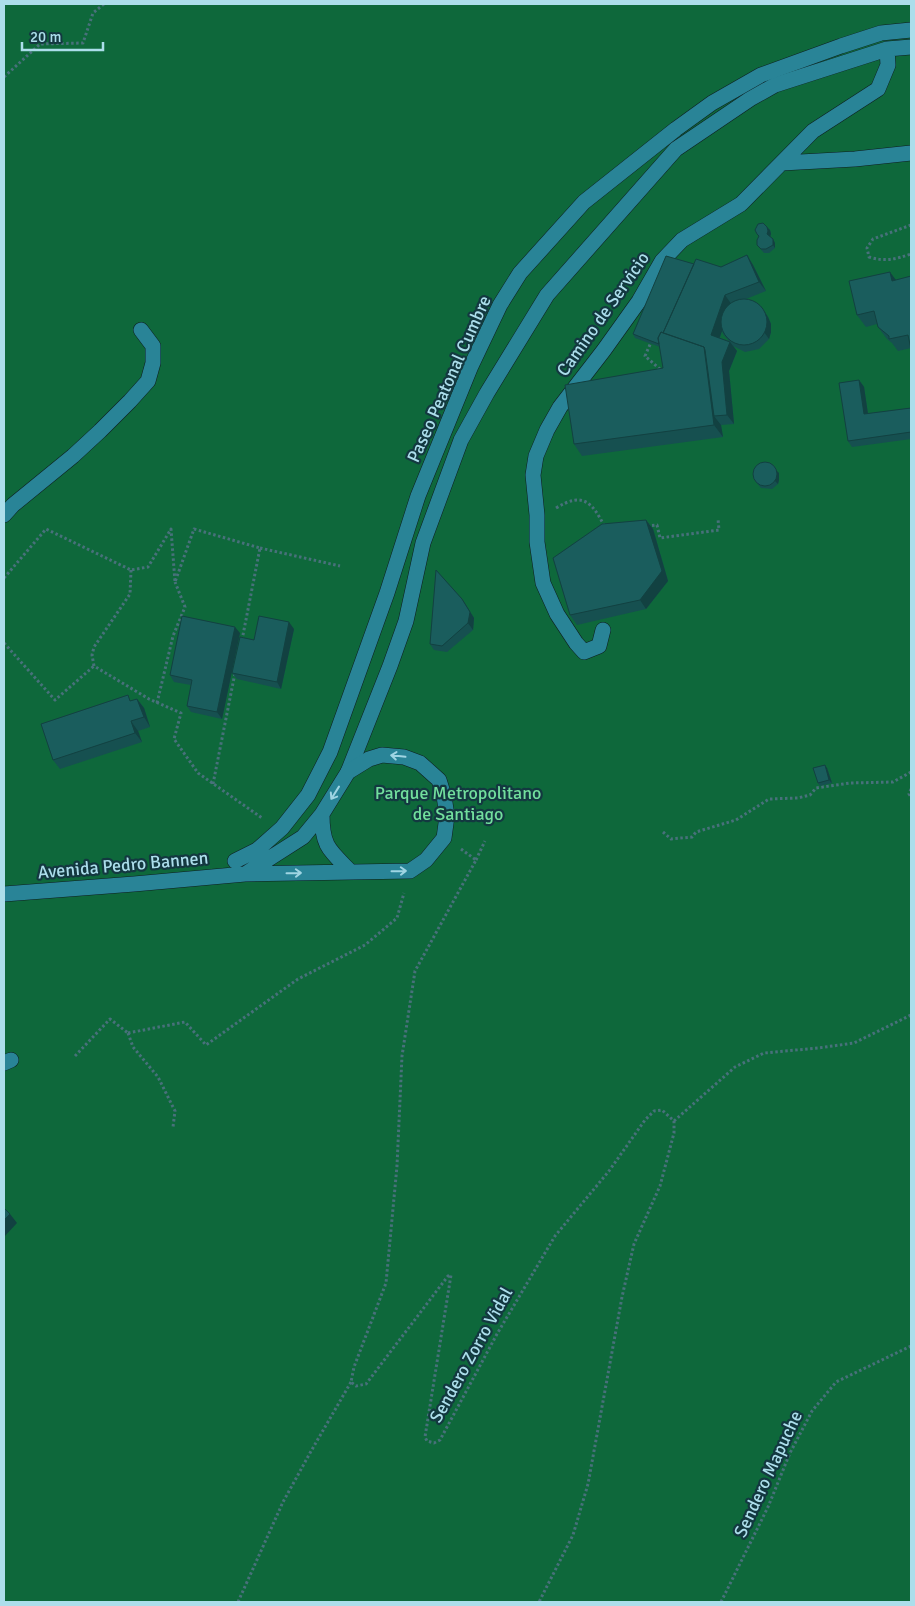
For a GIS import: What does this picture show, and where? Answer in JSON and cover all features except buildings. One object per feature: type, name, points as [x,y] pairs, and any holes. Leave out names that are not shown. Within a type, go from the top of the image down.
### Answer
[{"type":"street","name":"Paseo Peatonal Cumbre","points":[[235,861],[257,850],[282,828],[308,795],[330,752],[387,593],[418,496],[471,366],[500,305],[520,274],[584,202],[676,128],[712,103],[761,75],[881,33],[911,30]]},
{"type":"street","points":[[348,772],[406,621],[423,543],[461,440],[487,392],[547,295],[676,149],[750,99],[775,85],[887,49],[911,46]]},
{"type":"street","name":"Camino de Servicio","points":[[603,630],[600,646],[584,652],[576,643],[558,614],[543,583],[537,542],[537,515],[533,475],[536,456],[546,430],[560,407],[639,301],[662,261],[682,240],[741,204],[813,131],[878,89],[888,65],[887,49]]},
{"type":"street","points":[[782,163],[855,159],[911,153]]},
{"type":"street","points":[[4,515],[13,505],[73,456],[119,413],[148,381],[154,363],[154,346],[141,330]]},
{"type":"street","name":"Avenida Pedro Bannen","points":[[245,874],[303,837],[322,814],[348,772],[368,759],[382,755],[404,757],[420,763],[439,780],[447,816],[444,838]]},
{"type":"street","points":[[322,814],[322,831],[328,850],[350,872]]},
{"type":"street","points":[[410,871],[426,860],[444,838]]},
{"type":"street","name":"Avenida Pedro Bannen","points":[[4,894],[245,874],[410,871]]},
{"type":"path","points":[[4,77],[40,44],[83,43],[93,13],[104,4]]},
{"type":"path","points":[[911,224],[873,239],[867,248],[869,257],[877,260],[894,260],[911,254]]},
{"type":"path","points":[[653,339],[645,356],[665,374]]},
{"type":"path","points":[[555,516],[556,508],[564,503],[573,500],[584,500],[595,509],[606,529]]},
{"type":"path","points":[[640,526],[657,525],[660,538],[718,530],[718,520]]},
{"type":"path","points":[[4,578],[46,529],[131,570],[148,568],[171,529],[175,582],[185,607],[173,636],[157,703]]},
{"type":"path","points":[[175,582],[194,529],[260,548],[340,566]]},
{"type":"path","points":[[241,645],[260,548]]},
{"type":"path","points":[[131,570],[130,594],[94,647],[92,655],[94,666],[157,703],[181,713],[174,739],[198,773],[253,812]]},
{"type":"path","points":[[4,643],[55,700],[94,666]]},
{"type":"path","points":[[213,784],[237,665]]},
{"type":"path","points":[[663,832],[671,839],[692,837],[696,832],[736,820],[769,799],[798,798],[810,795],[816,788],[850,783],[893,782],[911,772]]},
{"type":"path","points":[[911,789],[909,794],[911,797]]},
{"type":"path","points":[[444,838],[476,860]]},
{"type":"path","points":[[238,1602],[283,1502],[351,1382],[354,1368],[386,1283],[396,1166],[402,1056],[415,972],[485,841]]},
{"type":"path","points":[[128,1033],[185,1022],[206,1046],[298,979],[365,945],[397,918],[410,871]]},
{"type":"path","points":[[539,1602],[573,1535],[588,1484],[622,1297],[634,1244],[660,1186],[674,1133],[674,1121],[735,1067],[764,1053],[854,1043],[911,1015]]},
{"type":"path","points":[[75,1056],[110,1019],[128,1033],[133,1047],[158,1077],[175,1111],[174,1128]]},
{"type":"path","name":"Sendero Zorro Vidal","points":[[351,1382],[356,1386],[366,1384],[448,1276],[451,1275],[425,1436],[427,1441],[434,1443],[440,1440],[497,1334],[555,1236],[609,1171],[645,1120],[654,1111],[662,1110],[674,1121]]},
{"type":"path","name":"Sendero Mapuche","points":[[721,1602],[768,1508],[790,1453],[812,1412],[836,1382],[911,1346]]},
{"type":"green space","name":"Parque Metropolitano de Santiago","points":[[4,4],[911,4],[911,1602],[4,1602]]}]
